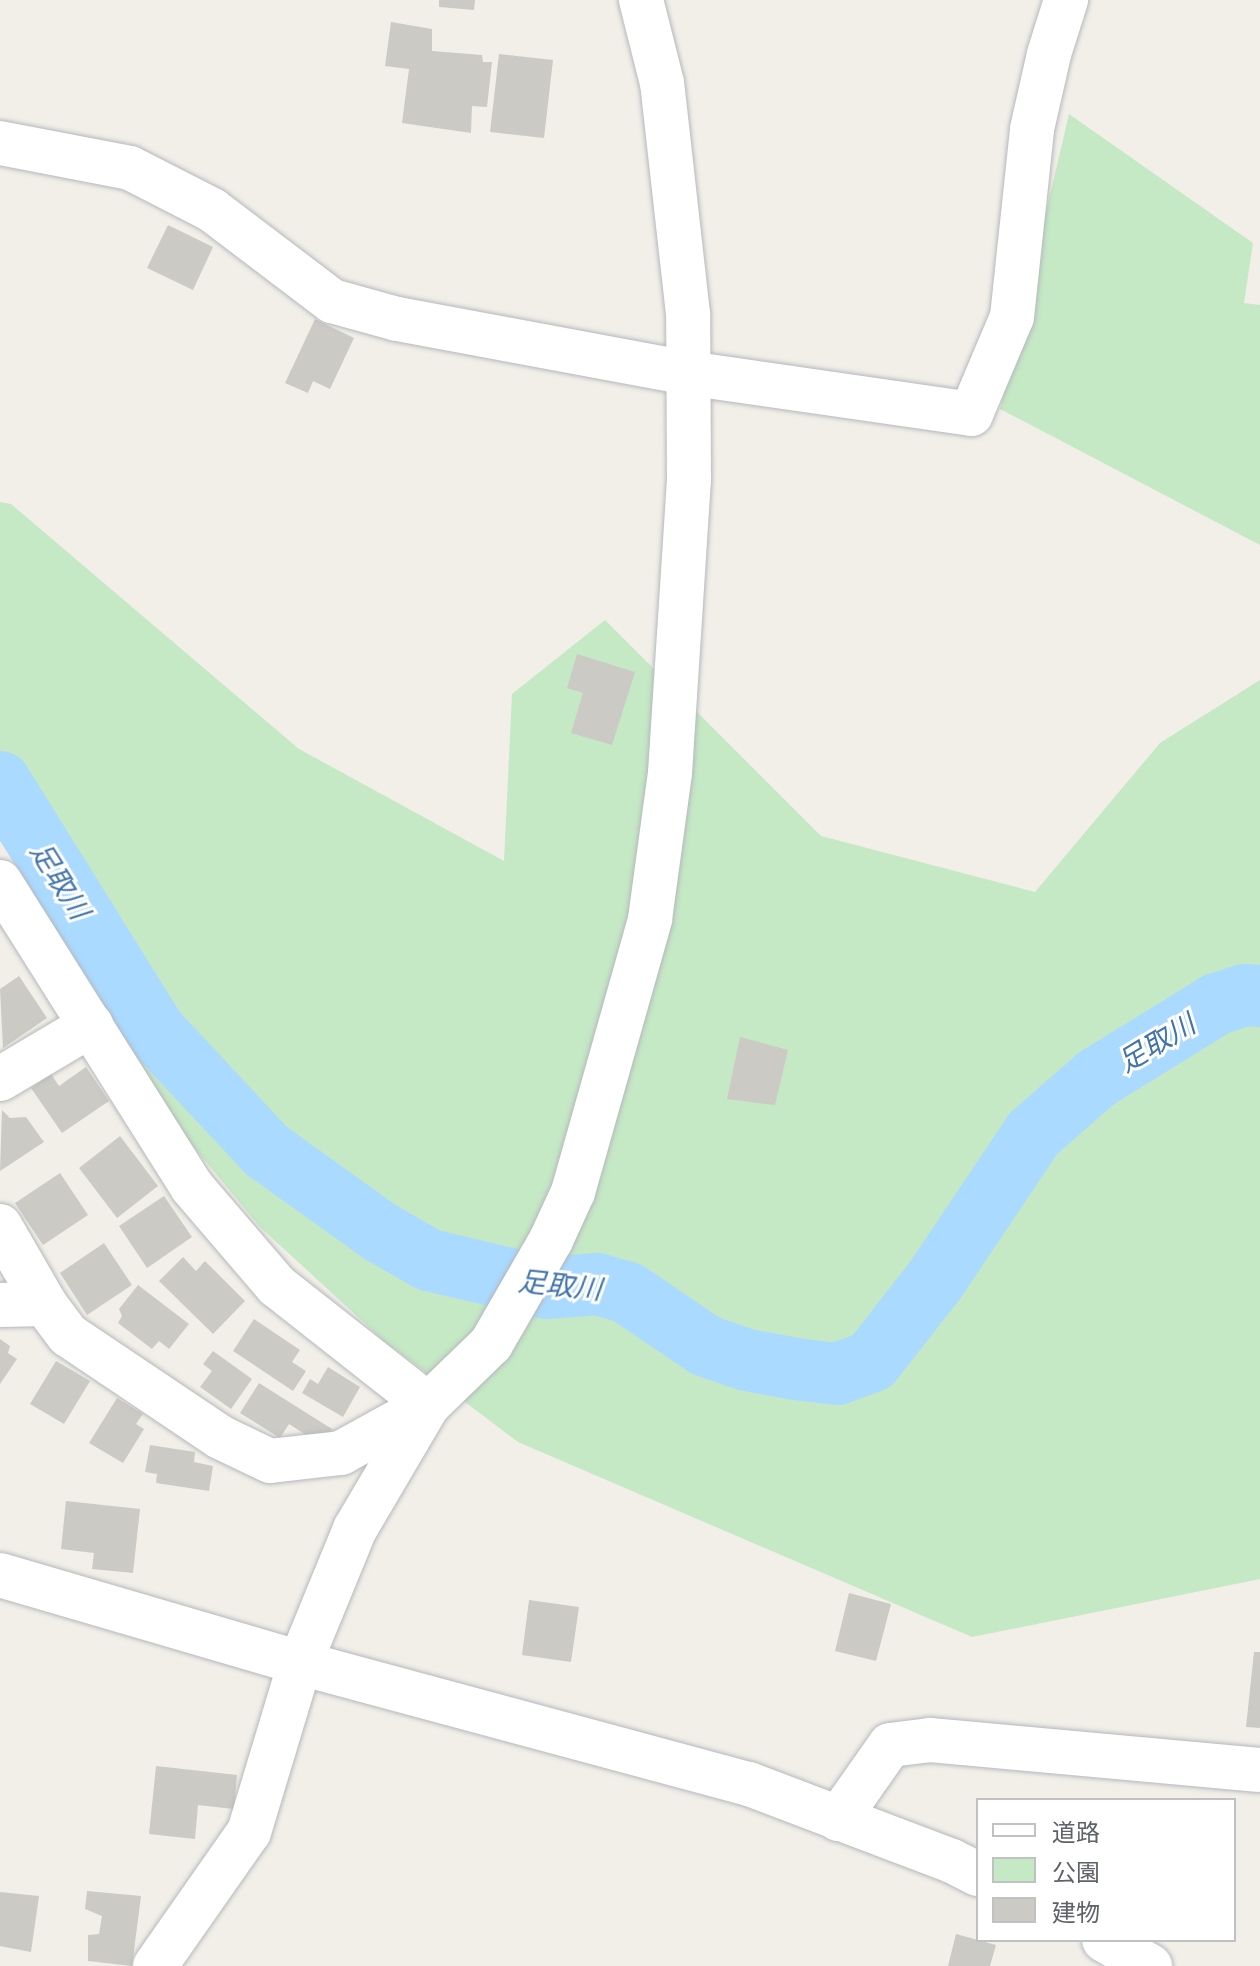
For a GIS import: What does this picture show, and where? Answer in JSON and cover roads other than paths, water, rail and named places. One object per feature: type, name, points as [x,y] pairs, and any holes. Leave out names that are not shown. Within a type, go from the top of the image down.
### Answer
[{"type":"street","points":[[0,1226],[45,1304],[68,1335],[220,1437],[270,1461],[341,1453],[428,1405],[491,1344],[551,1240],[573,1192],[650,919],[670,773],[689,480],[688,314],[662,83],[641,0]]},
{"type":"street","points":[[0,143],[130,168],[212,210],[332,301],[397,319],[687,373],[971,414],[1012,317],[1032,129],[1049,54],[1066,0]]},
{"type":"street","points":[[0,882],[192,1187],[277,1286],[428,1405]]},
{"type":"street","points":[[0,1079],[91,1025]]},
{"type":"street","points":[[0,1305],[45,1304]]},
{"type":"street","points":[[155,1966],[249,1832],[300,1663],[355,1529],[428,1405]]},
{"type":"street","points":[[0,1575],[300,1663],[749,1784],[952,1861],[976,1873]]},
{"type":"street","points":[[838,1819],[890,1745],[930,1740],[1260,1770]]},
{"type":"street","points":[[1108,1942],[1150,1966]]},
{"type":"waterway","name":"足取川","points":[[0,782],[155,1031],[267,1151],[380,1232],[429,1260],[547,1288],[597,1284],[628,1293],[706,1346],[747,1360],[796,1369],[837,1374],[872,1361],[936,1279],[1033,1134],[1097,1078],[1217,1004],[1245,995],[1260,996]]}]
